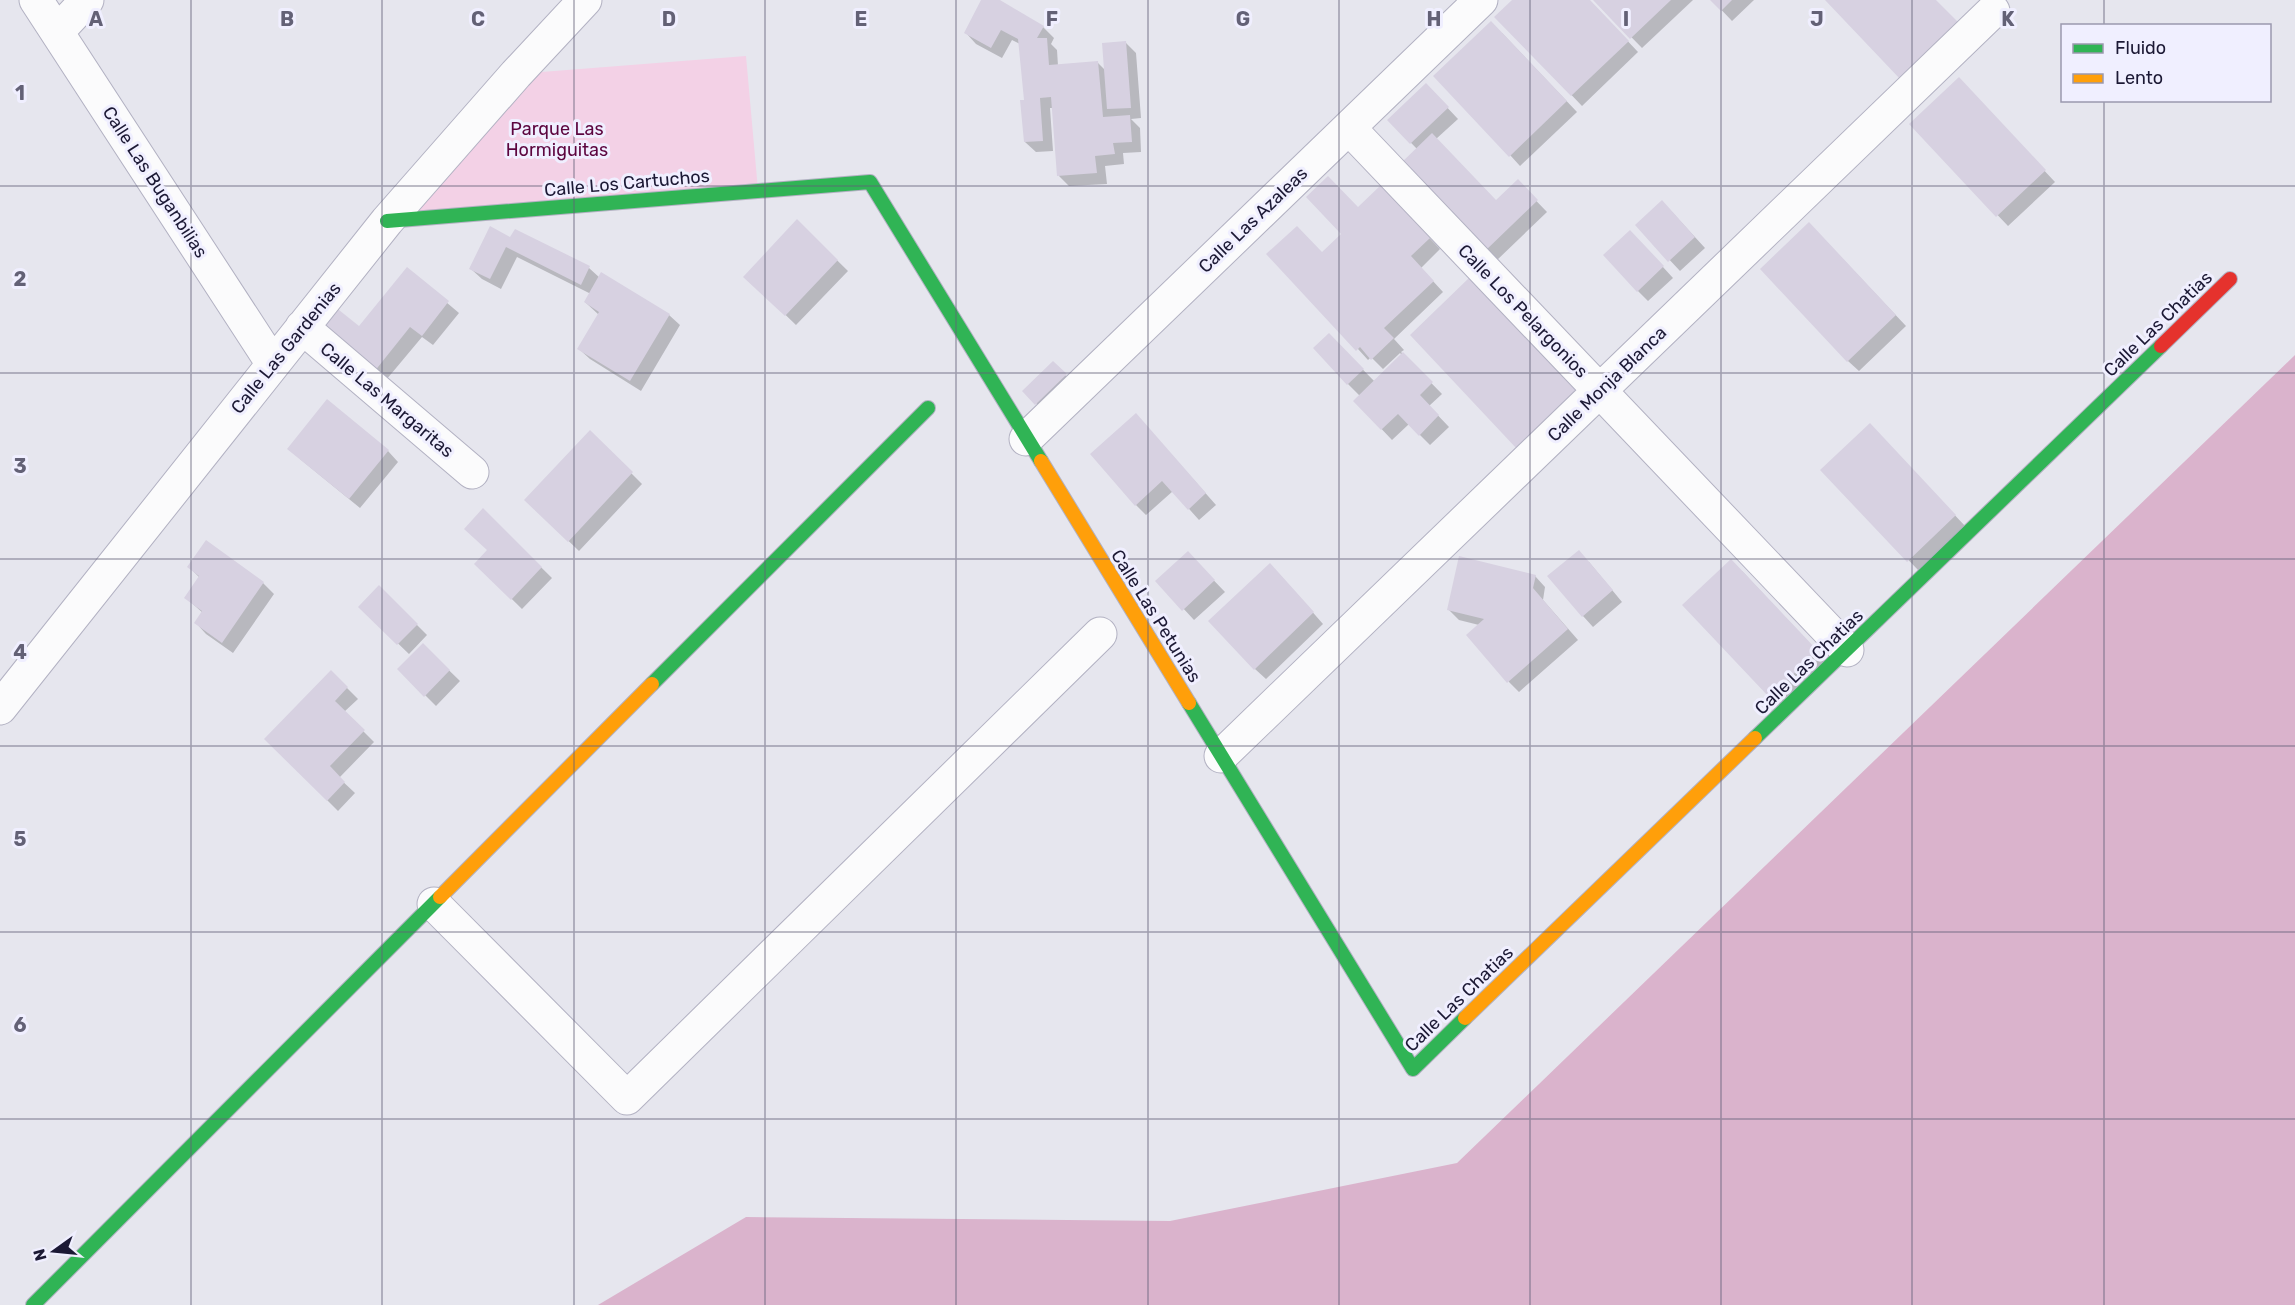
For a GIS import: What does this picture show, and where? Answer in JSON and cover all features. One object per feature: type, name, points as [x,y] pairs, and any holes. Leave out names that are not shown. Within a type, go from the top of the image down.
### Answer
[{"type":"street","name":"Calle Las Buganbilias","points":[[36,0],[273,364]]},
{"type":"street","points":[[57,32],[87,0]]},
{"type":"street","name":"Calle Las Gardenias","points":[[0,708],[387,221],[516,74],[585,0]]},
{"type":"street","name":"Calle Las Azaleas","points":[[1026,439],[1481,0]]},
{"type":"street","name":"Calle Monja Blanca","points":[[1221,756],[1993,11]]},
{"type":"street","name":"Calle Los Pelargonios","points":[[1349,128],[1847,650]]},
{"type":"street","name":"Calle Los Cartuchos","points":[[387,221],[870,182]]},
{"type":"street","name":"Calle Las Petunias","points":[[870,182],[1413,1069]]},
{"type":"street","name":"Calle Las Chatias","points":[[1413,1069],[2230,279]]},
{"type":"street","name":"Calle Las Margaritas","points":[[302,327],[472,472]]},
{"type":"street","points":[[33,1305],[928,408]]},
{"type":"street","points":[[434,904],[627,1098],[1100,634]]},
{"type":"green space","name":"Parque Las Hormiguitas","points":[[746,56],[758,190],[387,221],[516,74]]},
{"type":"shaded area","points":[[2295,355],[2295,1305],[598,1305],[746,1217],[1170,1221],[1457,1163]]},
{"type":"building","points":[[981,0],[1000,0],[1044,26],[1037,38],[1047,38],[1049,65],[1098,61],[1103,117],[1130,115],[1132,142],[1113,143],[1115,154],[1095,156],[1097,173],[1057,176],[1051,97],[1040,98],[1043,141],[1024,142],[1020,100],[1024,100],[1018,39],[1001,30],[991,48],[964,33]]},
{"type":"building","points":[[1512,0],[1590,0],[1629,41],[1571,96],[1494,17]]},
{"type":"building","points":[[1593,0],[1671,0],[1630,39]]},
{"type":"building","points":[[1710,0],[1732,0],[1721,11]]},
{"type":"building","points":[[1825,0],[1936,0],[1959,23],[1901,80]]},
{"type":"building","points":[[1491,21],[1567,101],[1509,157],[1433,76]]},
{"type":"building","points":[[1126,41],[1131,108],[1107,109],[1102,43]]},
{"type":"building","points":[[1959,77],[2046,170],[1996,217],[1909,124]]},
{"type":"building","points":[[1426,83],[1449,107],[1410,144],[1387,120]]},
{"type":"building","points":[[1432,133],[1496,200],[1518,179],[1538,200],[1484,252],[1400,164]]},
{"type":"building","points":[[1328,176],[1358,207],[1381,185],[1430,238],[1411,256],[1434,281],[1384,328],[1394,338],[1371,360],[1360,347],[1356,351],[1266,254],[1297,226],[1322,252],[1341,234],[1306,197]]},
{"type":"building","points":[[1662,200],[1695,237],[1668,262],[1635,225]]},
{"type":"building","points":[[797,219],[838,260],[785,316],[743,277]]},
{"type":"building","points":[[1809,222],[1896,315],[1847,362],[1760,269]]},
{"type":"building","points":[[490,226],[510,237],[515,229],[590,266],[581,285],[506,247],[490,279],[469,269]]},
{"type":"building","points":[[1630,230],[1664,266],[1637,292],[1603,255]]},
{"type":"building","points":[[407,267],[449,301],[422,336],[410,327],[370,377],[314,330],[334,306],[359,326]]},
{"type":"building","points":[[601,272],[670,314],[630,381],[577,349],[599,312],[584,302]]},
{"type":"building","points":[[1470,277],[1578,392],[1517,449],[1410,335]]},
{"type":"building","points":[[1329,333],[1364,369],[1347,385],[1313,348]]},
{"type":"building","points":[[1403,352],[1433,382],[1420,395],[1439,415],[1419,436],[1398,414],[1381,430],[1353,401]]},
{"type":"building","points":[[1053,361],[1067,374],[1035,405],[1022,391]]},
{"type":"building","points":[[327,399],[389,450],[349,499],[287,449]]},
{"type":"building","points":[[1136,413],[1206,493],[1188,510],[1162,481],[1135,506],[1090,454]]},
{"type":"building","points":[[1870,423],[1956,515],[1907,562],[1820,470]]},
{"type":"building","points":[[590,430],[633,472],[568,542],[524,500]]},
{"type":"building","points":[[483,508],[542,567],[511,600],[474,564],[487,550],[464,529]]},
{"type":"building","points":[[206,540],[264,582],[222,643],[194,623],[202,611],[184,598],[199,576],[187,567]]},
{"type":"building","points":[[1579,550],[1613,590],[1582,617],[1547,576]]},
{"type":"building","points":[[1188,551],[1215,580],[1182,611],[1155,581]]},
{"type":"building","points":[[1459,556],[1536,575],[1533,588],[1568,629],[1507,683],[1466,635],[1484,619],[1447,610]]},
{"type":"building","points":[[1731,559],[1818,651],[1769,697],[1682,605]]},
{"type":"building","points":[[1270,563],[1314,612],[1254,670],[1208,621]]},
{"type":"building","points":[[379,585],[418,624],[397,645],[358,607]]},
{"type":"building","points":[[423,643],[450,670],[424,697],[397,669]]},
{"type":"building","points":[[331,670],[348,687],[335,701],[365,730],[330,766],[345,782],[327,801],[264,739]]},
{"type":"traffic: fast","points":[[387,221],[870,182],[1041,461]]},
{"type":"traffic: fast","points":[[1755,738],[2161,346]]},
{"type":"traffic: fast","points":[[652,684],[928,408]]},
{"type":"traffic: fast","points":[[1189,703],[1413,1069],[1465,1018]]},
{"type":"traffic: fast","points":[[33,1305],[440,897]]},
{"type":"traffic: slow","points":[[1041,461],[1189,703]]},
{"type":"traffic: slow","points":[[440,897],[652,684]]},
{"type":"traffic: slow","points":[[1465,1018],[1755,738]]},
{"type":"traffic: jam","points":[[2161,346],[2230,279]]}]
